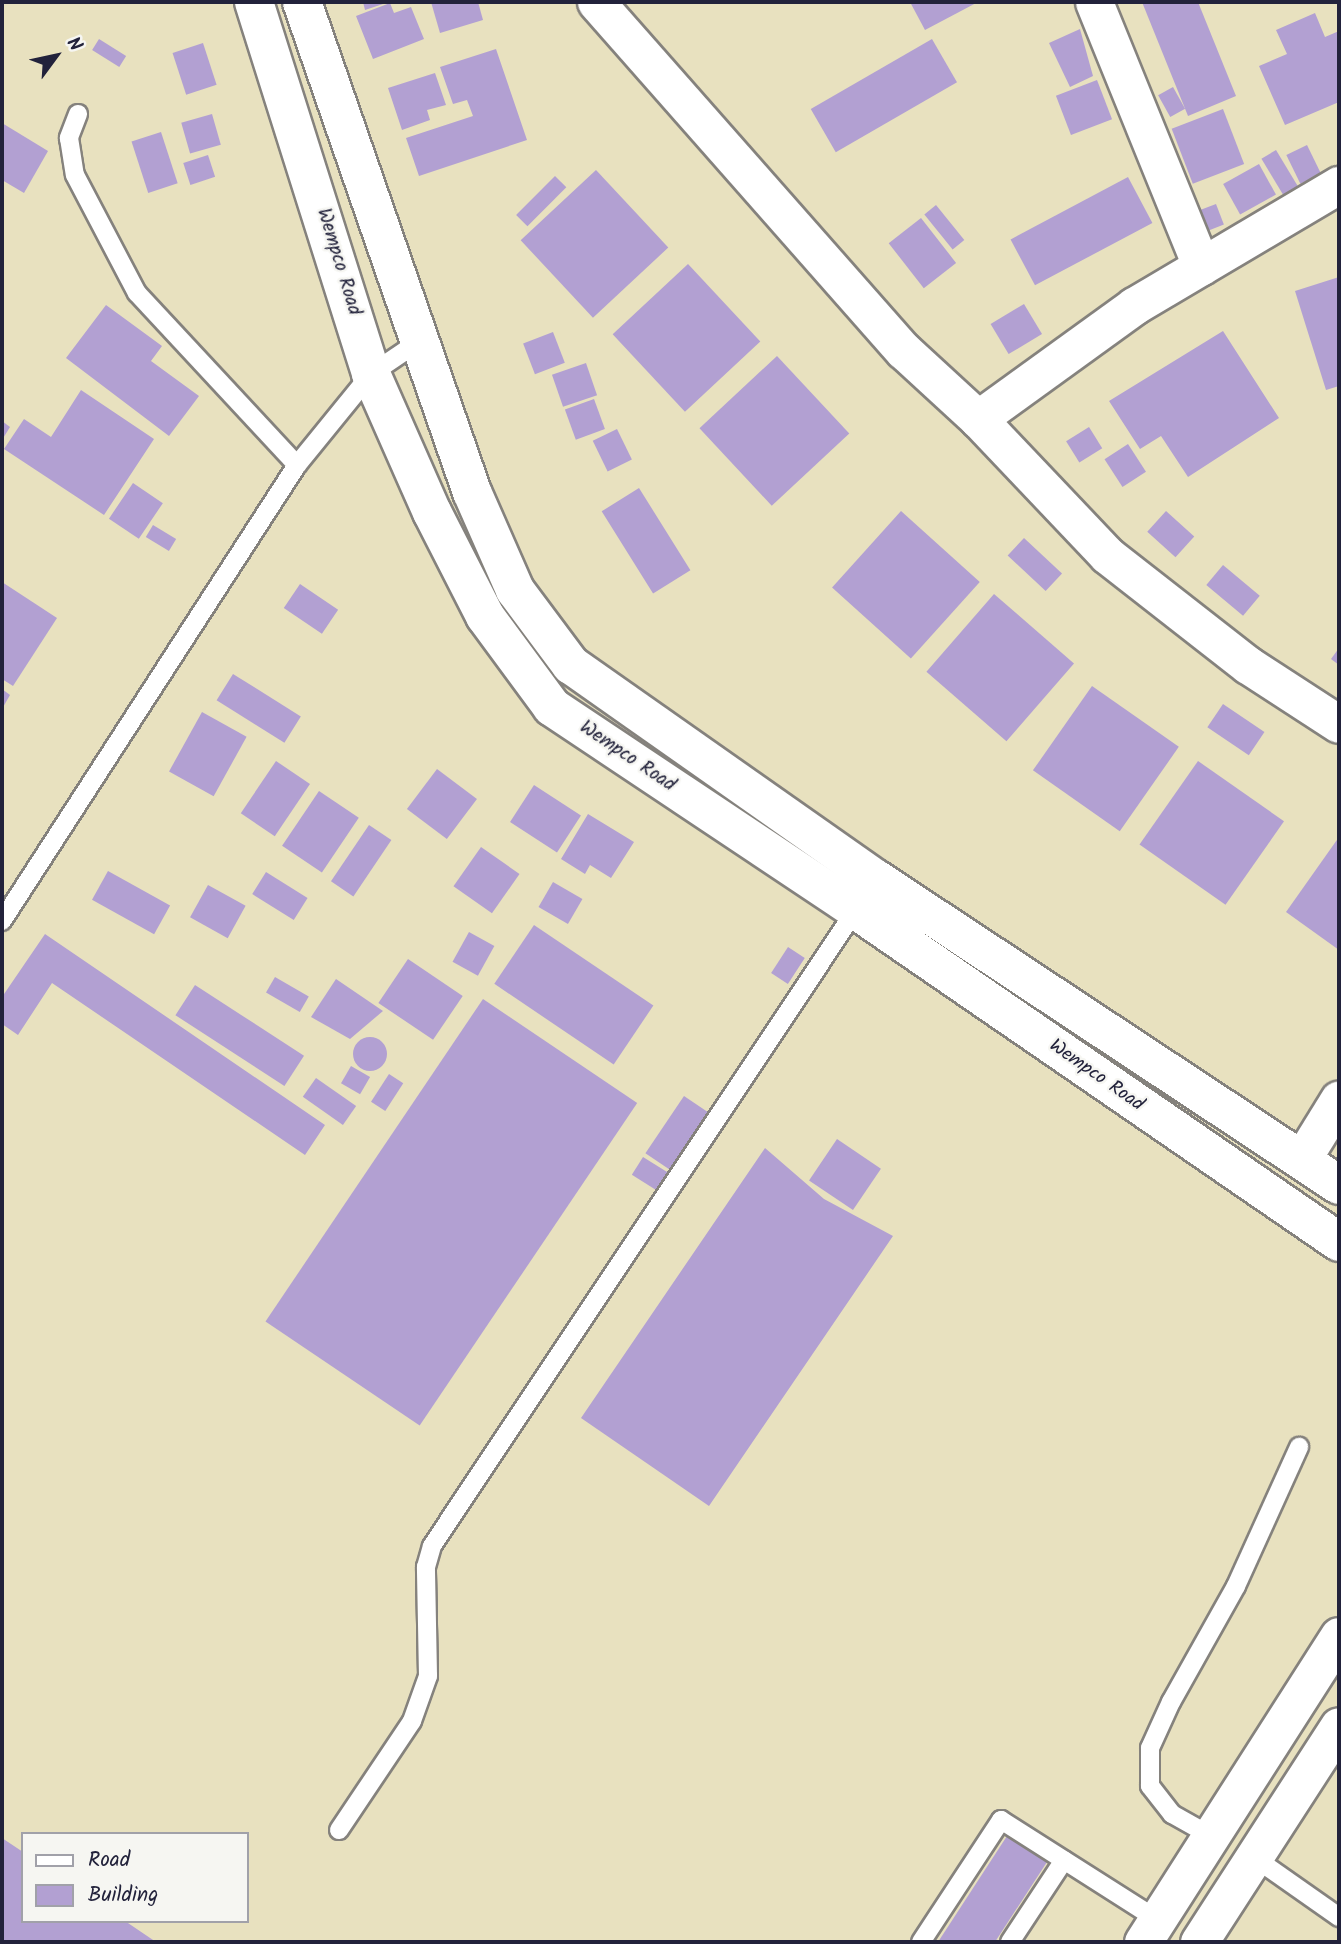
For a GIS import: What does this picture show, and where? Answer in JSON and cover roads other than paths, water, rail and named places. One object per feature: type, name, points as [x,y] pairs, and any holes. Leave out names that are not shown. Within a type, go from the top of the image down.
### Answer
[{"type":"street","name":"Wempco Road","points":[[254,2],[372,374],[432,512],[485,616],[552,707],[866,894],[1302,1159],[1339,1185]]},
{"type":"street","name":"Wempco Road","points":[[302,2],[472,492],[514,590],[571,665],[866,894],[1339,1242]]},
{"type":"street","points":[[596,2],[904,351],[978,419],[1107,555],[1248,666],[1339,724]]},
{"type":"street","points":[[1094,2],[1201,265]]},
{"type":"street","points":[[978,419],[1134,306],[1339,185]]},
{"type":"street","points":[[1302,1159],[1339,1099]]},
{"type":"street","points":[[1151,1931],[1339,1636]]},
{"type":"street","points":[[1199,1942],[1339,1726]]},
{"type":"lane","points":[[78,114],[69,138],[75,175],[137,293],[297,465]]},
{"type":"lane","points":[[2,921],[297,465],[372,374],[418,342]]},
{"type":"lane","points":[[339,1829],[412,1721],[428,1676],[426,1567],[432,1546],[866,894]]},
{"type":"lane","points":[[1213,1837],[1172,1814],[1150,1786],[1150,1748],[1171,1702],[1236,1586],[1299,1447]]},
{"type":"lane","points":[[921,1942],[1001,1820],[1064,1860],[1151,1931]]},
{"type":"lane","points":[[1255,1858],[1339,1917]]},
{"type":"lane","points":[[1010,1942],[1064,1860]]}]
